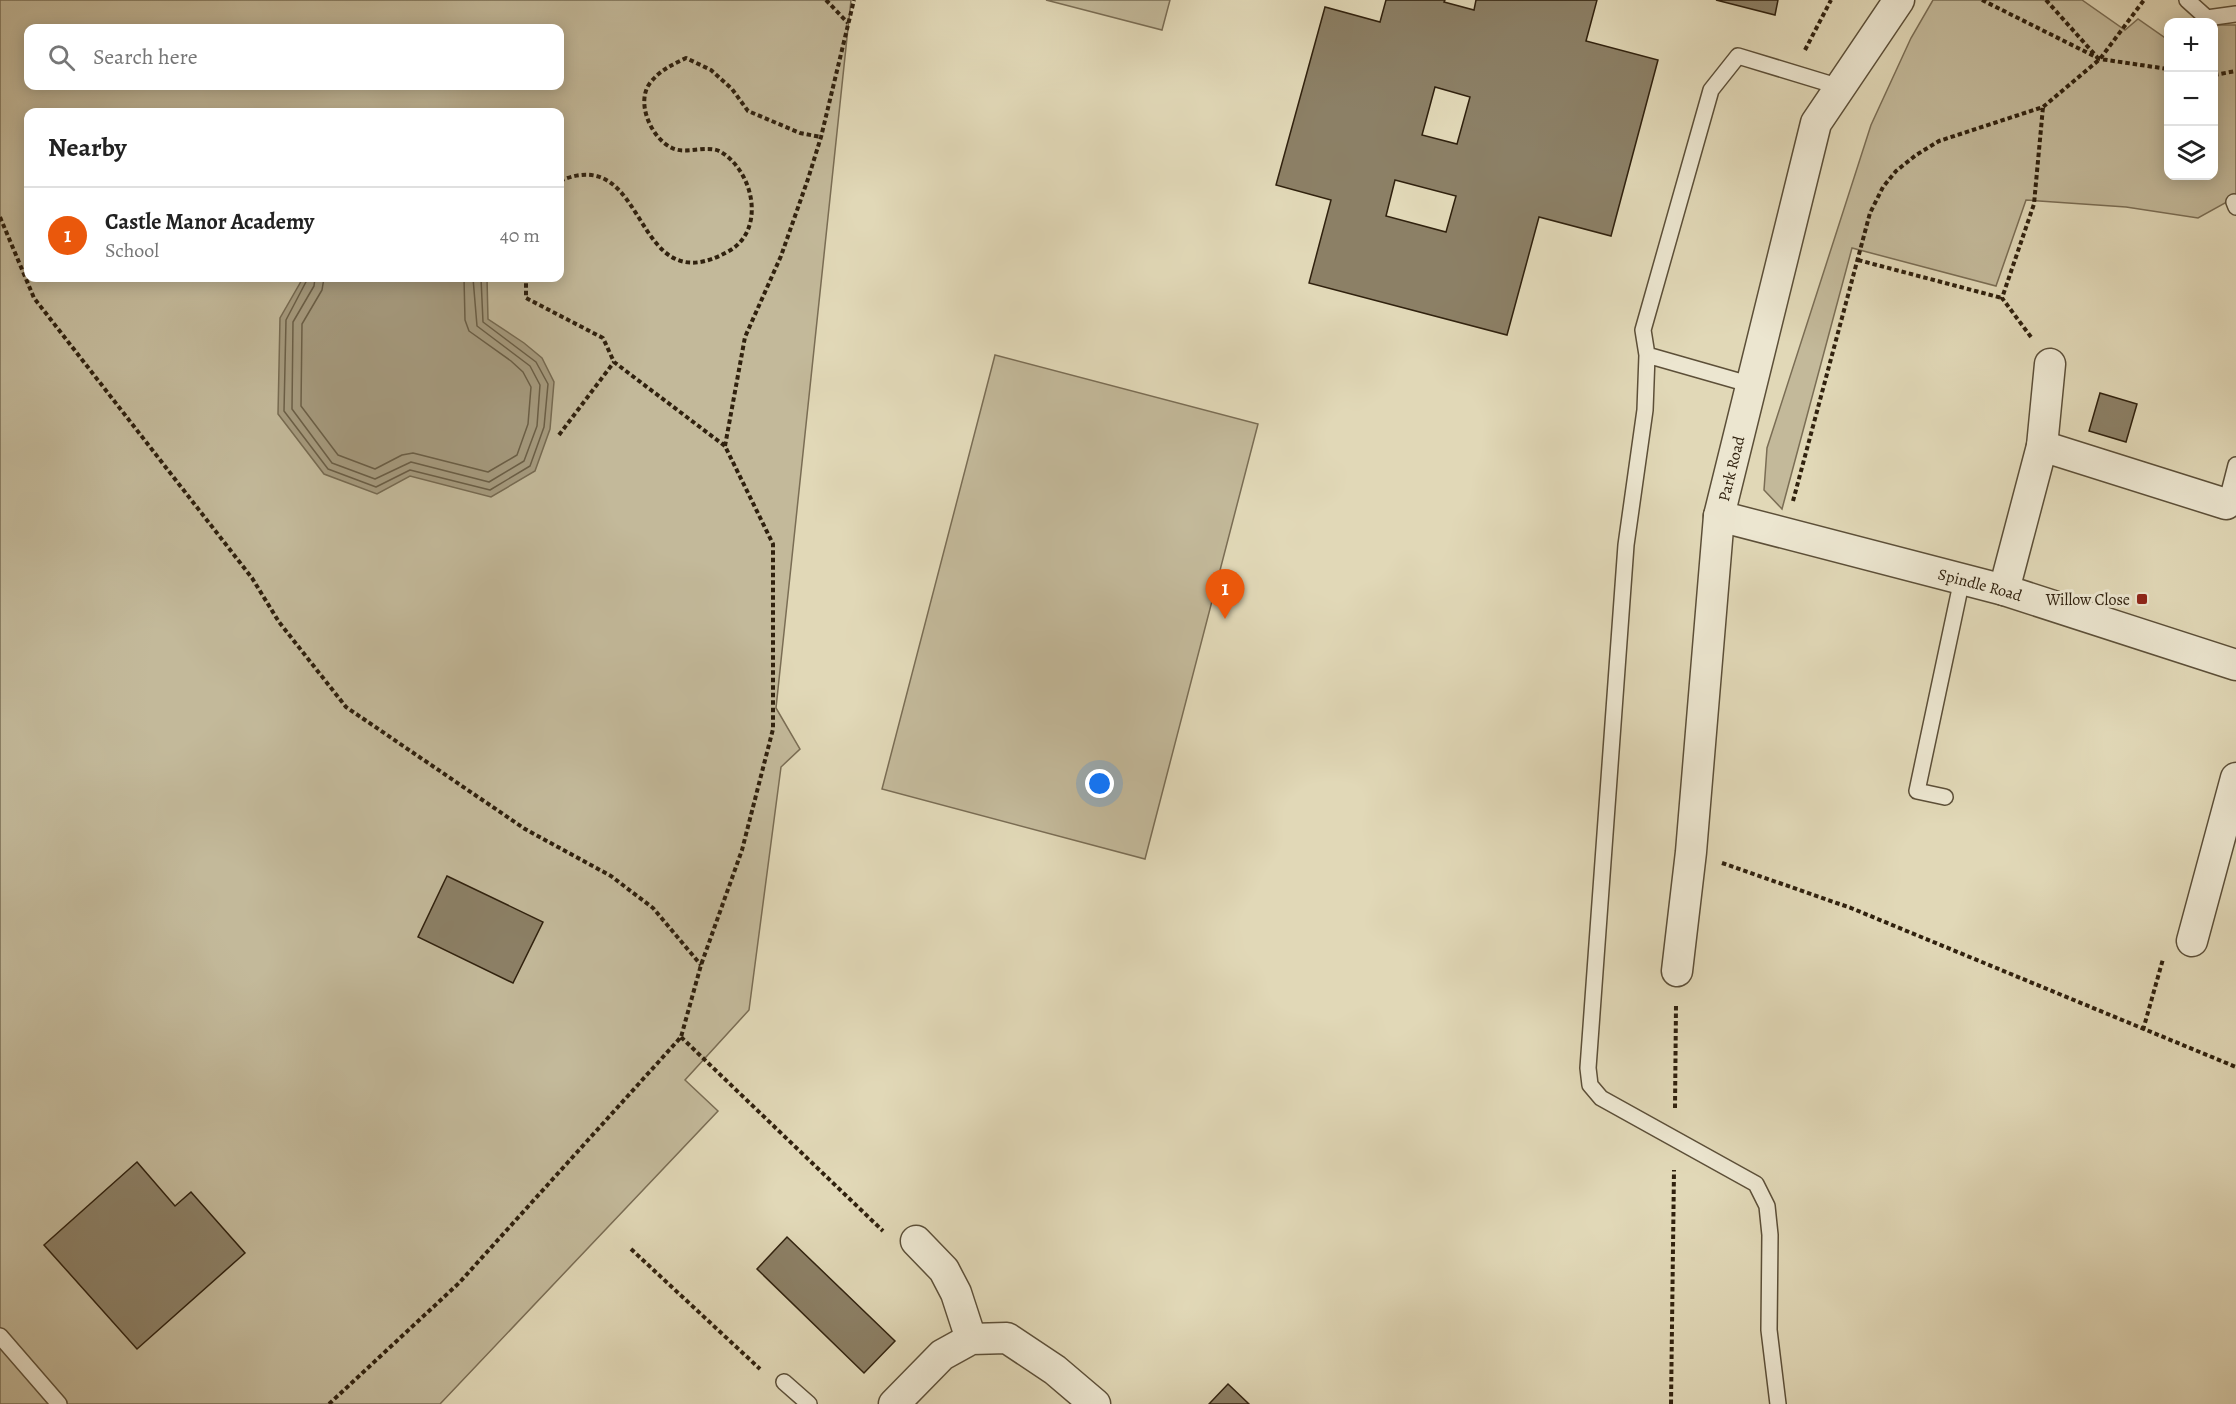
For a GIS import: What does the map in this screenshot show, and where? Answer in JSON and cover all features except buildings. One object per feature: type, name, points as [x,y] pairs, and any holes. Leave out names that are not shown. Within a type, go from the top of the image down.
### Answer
[{"type":"street","name":"Park Road","points":[[1677,971],[1690,852],[1719,516],[1816,123],[1899,0]]},
{"type":"street","points":[[2004,590],[2042,446],[2050,364]]},
{"type":"street","points":[[2042,446],[2226,504]]},
{"type":"street","name":"Spindle Road","points":[[1719,516],[2004,590],[2236,665]]},
{"type":"street","points":[[2192,941],[2236,778]]},
{"type":"street","points":[[916,1241],[944,1270],[956,1293],[971,1339]]},
{"type":"street","points":[[894,1404],[942,1355],[971,1339],[1007,1338],[1055,1370],[1095,1404]]},
{"type":"lane","points":[[2187,0],[2207,18],[2236,14]]},
{"type":"lane","points":[[1778,1404],[1769,1330],[1770,1235],[1767,1206],[1756,1184],[1601,1098],[1590,1085],[1588,1068],[1626,545],[1645,410],[1647,355],[1643,330],[1711,90],[1738,56],[1840,87]]},
{"type":"lane","points":[[1647,355],[1752,385]]},
{"type":"lane","points":[[2226,504],[2236,465]]},
{"type":"lane","points":[[1945,797],[1917,791],[1962,579]]},
{"type":"lane","points":[[0,1336],[59,1404]]},
{"type":"lane","points":[[784,1382],[809,1404]]},
{"type":"path","points":[[826,0],[849,23]]},
{"type":"path","points":[[725,446],[745,337],[781,256],[821,137],[854,0]]},
{"type":"path","points":[[1793,73],[1831,0]]},
{"type":"path","points":[[1982,0],[2100,59],[2164,68]]},
{"type":"path","points":[[2046,0],[2100,59]]},
{"type":"path","points":[[1785,534],[1870,213],[1883,187],[1896,171],[1939,141],[2043,107],[2100,59],[2144,0]]},
{"type":"path","points":[[564,179],[576,174],[593,175],[623,192],[636,209],[648,236],[665,253],[683,264],[706,261],[731,250],[749,231],[752,206],[747,183],[734,162],[720,151],[674,150],[658,140],[645,116],[648,86],[663,69],[687,58],[711,70],[732,89],[748,111],[800,133],[821,137]]},
{"type":"path","points":[[2218,74],[2236,71]]},
{"type":"path","points":[[2002,298],[2034,204],[2043,107]]},
{"type":"path","points":[[0,217],[24,274]]},
{"type":"path","points":[[1858,260],[2002,298],[2050,364]]},
{"type":"path","points":[[27,282],[34,298],[252,578],[279,622],[346,707],[525,829],[611,876],[652,908],[701,965]]},
{"type":"path","points":[[328,1404],[459,1283],[681,1037],[701,965],[742,850],[773,729],[772,544],[725,446],[614,362],[603,338],[526,298],[526,282]]},
{"type":"path","points":[[560,435],[614,362]]},
{"type":"path","points":[[1690,852],[1851,908],[2236,1067]]},
{"type":"path","points":[[2143,1030],[2161,960],[2192,941]]},
{"type":"path","points":[[1671,1404],[1677,971]]},
{"type":"path","points":[[681,1037],[893,1240],[916,1241]]},
{"type":"path","points":[[631,1249],[770,1377],[784,1382]]},
{"type":"shaded area","points":[[0,0],[851,0],[776,708],[800,749],[781,767],[749,1010],[685,1080],[718,1111],[440,1404],[0,1404]]},
{"type":"shaded area","points":[[1046,0],[1170,0],[1162,30]]},
{"type":"shaded area","points":[[1933,0],[2082,0],[2125,30],[2138,19],[2164,37],[2164,180],[2218,180],[2218,25],[2236,25],[2236,197],[2198,218],[2126,207],[2026,200],[1996,286],[1852,248],[1782,509],[1764,490],[1767,448],[1871,125],[1911,38]]},
{"type":"shaded area","points":[[995,355],[1258,424],[1145,859],[882,789]]},
{"type":"water","points":[[301,282],[487,282],[488,319],[542,358],[554,382],[550,429],[535,471],[491,497],[410,476],[377,494],[324,474],[278,414],[280,318]]},
{"type":"place","name":"Willow Close","points":[[2142,599]]},
{"type":"place","name":"Castle Manor Academy","points":[[1225,619]]}]
